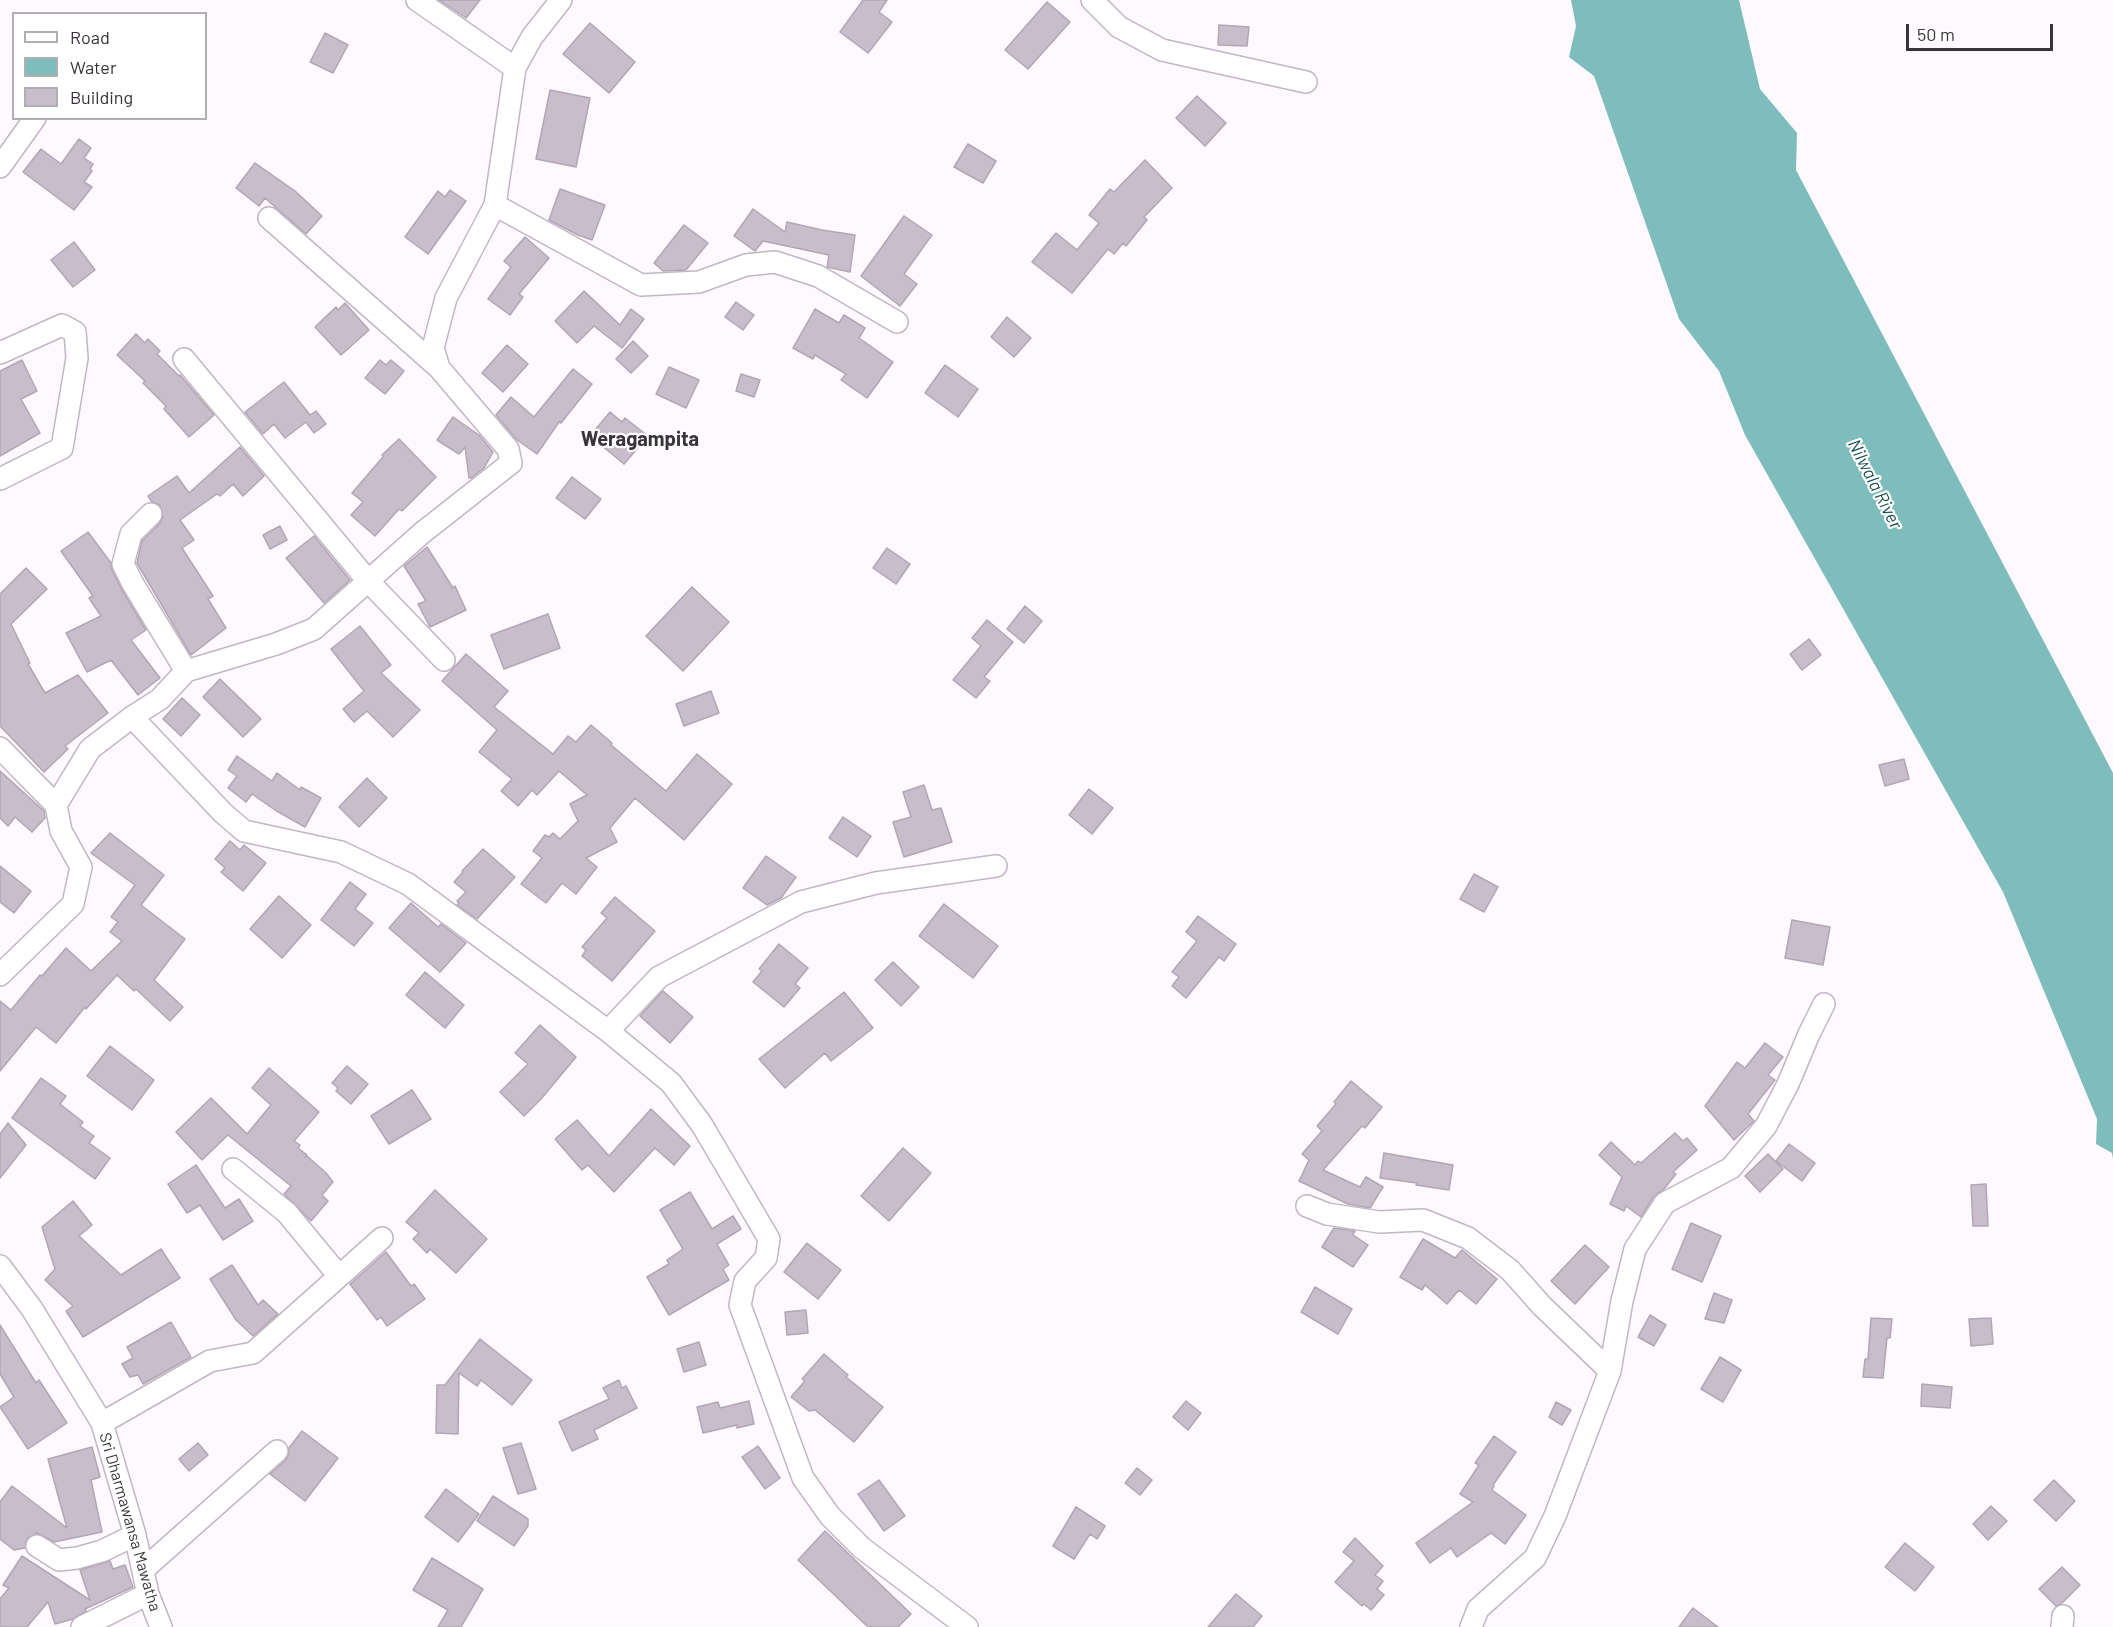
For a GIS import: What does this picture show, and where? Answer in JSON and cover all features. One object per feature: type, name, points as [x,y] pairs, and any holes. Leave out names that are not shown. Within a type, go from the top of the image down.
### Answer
[{"type":"street","points":[[417,0],[515,68]]},
{"type":"street","points":[[439,368],[434,348],[446,298],[495,205],[515,68],[532,37],[561,0]]},
{"type":"street","points":[[1092,0],[1119,27],[1162,51],[1306,82]]},
{"type":"street","points":[[0,167],[34,120]]},
{"type":"street","points":[[495,205],[641,285],[699,282],[746,265],[775,262],[818,276],[897,322]]},
{"type":"street","points":[[56,805],[90,749],[160,699],[186,671],[276,644],[314,629],[422,533],[511,463],[508,449],[439,368],[269,218]]},
{"type":"street","points":[[0,353],[62,325],[75,332],[77,358],[62,448],[0,479]]},
{"type":"street","points":[[184,359],[369,582],[444,660]]},
{"type":"street","points":[[151,514],[131,534],[123,564],[186,671]]},
{"type":"street","points":[[132,717],[223,813],[244,831],[341,852],[408,884],[608,1031],[671,1083],[702,1125],[768,1239],[766,1258],[745,1281],[740,1305],[802,1478],[830,1516],[862,1548],[967,1627]]},
{"type":"street","points":[[0,748],[56,805],[61,831],[81,867],[73,904],[0,975]]},
{"type":"street","points":[[608,1031],[658,976],[801,902],[876,883],[996,866]]},
{"type":"street","points":[[1471,1627],[1478,1609],[1535,1558],[1555,1516],[1610,1371],[1622,1301],[1635,1249],[1665,1203],[1731,1168],[1766,1126],[1788,1084],[1824,1004]]},
{"type":"street","points":[[233,1168],[287,1214],[339,1276]]},
{"type":"street","points":[[1306,1206],[1327,1214],[1379,1222],[1423,1220],[1468,1238],[1510,1270],[1542,1306],[1610,1371]]},
{"type":"street","points":[[102,1422],[210,1361],[253,1353],[382,1238]]},
{"type":"street","name":"Sri Dharmawansa Mawatha","points":[[0,1266],[32,1309],[102,1422],[135,1535],[148,1594],[161,1627]]},
{"type":"street","points":[[143,1570],[276,1451]]},
{"type":"street","points":[[37,1546],[59,1560],[77,1558],[102,1551],[135,1535]]},
{"type":"street","points":[[82,1627],[148,1594]]},
{"type":"water","name":"Nilwala River","points":[[1571,0],[1739,0],[1760,89],[1797,133],[1796,170],[2113,773],[2113,1159],[2112,1153],[2096,1144],[2097,1119],[2003,892],[1745,435],[1719,371],[1679,319],[1594,76],[1569,57],[1576,26]]},
{"type":"building","points":[[439,0],[480,0],[466,18]]},
{"type":"building","points":[[863,0],[887,0],[879,12],[892,22],[868,53],[840,32]]},
{"type":"building","points":[[1047,2],[1070,22],[1028,69],[1005,50]]},
{"type":"building","points":[[590,23],[635,62],[609,93],[563,54]]},
{"type":"building","points":[[1219,25],[1249,27],[1247,46],[1218,45]]},
{"type":"building","points":[[325,33],[348,45],[333,73],[310,62]]},
{"type":"building","points":[[550,90],[590,98],[576,167],[536,159]]},
{"type":"building","points":[[1197,96],[1226,123],[1205,146],[1176,118]]},
{"type":"building","points":[[79,139],[91,148],[84,158],[93,164],[90,169],[92,171],[84,182],[92,187],[74,210],[23,172],[41,149],[61,164]]},
{"type":"building","points":[[968,144],[996,161],[983,183],[954,167]]},
{"type":"building","points":[[1145,160],[1172,188],[1144,217],[1147,220],[1126,246],[1123,243],[1114,254],[1108,249],[1072,293],[1032,262],[1056,233],[1077,250],[1099,223],[1089,215],[1110,189],[1114,192]]},
{"type":"building","points":[[255,163],[295,191],[322,216],[306,234],[265,198],[259,206],[236,188]]},
{"type":"building","points":[[560,189],[605,205],[592,240],[549,220]]},
{"type":"building","points":[[450,190],[466,201],[428,254],[405,237],[438,191],[445,197]]},
{"type":"building","points":[[753,209],[785,232],[787,222],[855,235],[850,272],[827,267],[829,255],[763,241],[755,251],[734,236]]},
{"type":"building","points":[[904,216],[932,235],[904,274],[917,284],[900,306],[861,276]]},
{"type":"building","points":[[684,225],[708,243],[686,270],[663,271],[654,263]]},
{"type":"building","points":[[525,237],[549,258],[519,294],[523,297],[510,315],[488,299],[511,267],[504,261]]},
{"type":"building","points":[[74,242],[95,270],[73,287],[51,260]]},
{"type":"building","points":[[584,291],[620,325],[631,309],[644,319],[622,348],[594,326],[577,343],[555,321]]},
{"type":"building","points":[[736,302],[754,315],[743,330],[725,317]]},
{"type":"building","points":[[345,303],[369,330],[341,355],[315,327],[336,307],[338,310]]},
{"type":"building","points":[[815,309],[839,323],[844,315],[865,328],[859,338],[893,362],[867,398],[841,380],[846,374],[815,355],[813,359],[793,348]]},
{"type":"building","points":[[1007,317],[1031,338],[1014,357],[991,337]]},
{"type":"building","points":[[136,334],[145,343],[148,339],[160,351],[157,354],[180,375],[214,415],[189,437],[164,409],[166,406],[143,383],[145,381],[117,355]]},
{"type":"building","points":[[633,341],[648,356],[631,373],[616,359]]},
{"type":"building","points":[[507,345],[528,364],[503,392],[482,373]]},
{"type":"building","points":[[22,360],[37,391],[21,399],[40,433],[0,456],[0,371]]},
{"type":"building","points":[[380,360],[386,365],[391,360],[404,371],[385,394],[365,378]]},
{"type":"building","points":[[945,365],[978,389],[958,417],[925,393]]},
{"type":"building","points":[[669,367],[699,380],[686,408],[656,394]]},
{"type":"building","points":[[573,369],[592,384],[561,423],[559,422],[537,454],[517,440],[496,415],[511,397],[534,417]]},
{"type":"building","points":[[741,374],[760,380],[754,397],[736,391]]},
{"type":"building","points":[[284,382],[310,415],[316,411],[326,424],[314,433],[306,422],[285,438],[274,424],[263,434],[245,412]]},
{"type":"building","points":[[610,412],[622,422],[625,418],[648,436],[624,464],[590,436]]},
{"type":"building","points":[[453,417],[479,435],[493,452],[484,468],[471,478],[469,478],[465,447],[459,454],[437,440]]},
{"type":"building","points":[[399,439],[436,477],[402,511],[399,509],[375,536],[351,515],[363,502],[352,493],[383,457],[382,455]]},
{"type":"building","points":[[240,447],[264,476],[243,496],[233,484],[220,496],[217,494],[180,520],[194,540],[182,548],[213,596],[208,599],[226,628],[191,655],[137,563],[142,541],[163,517],[160,505],[152,502],[148,496],[177,476],[189,493]]},
{"type":"building","points":[[572,477],[601,499],[585,519],[556,498]]},
{"type":"building","points":[[280,526],[287,540],[270,549],[263,535]]},
{"type":"building","points":[[88,532],[111,563],[122,590],[146,630],[131,640],[160,678],[138,695],[111,660],[87,672],[66,633],[101,616],[89,598],[93,596],[61,551]]},
{"type":"building","points":[[314,536],[350,580],[324,603],[286,558]]},
{"type":"building","points":[[427,547],[453,588],[455,586],[466,610],[430,627],[418,604],[426,601],[404,566]]},
{"type":"building","points":[[887,548],[910,564],[896,584],[873,568]]},
{"type":"building","points":[[26,568],[47,589],[11,624],[30,663],[28,664],[45,693],[78,675],[108,713],[65,746],[68,749],[44,772],[0,726],[0,594]]},
{"type":"building","points":[[692,587],[729,622],[683,671],[646,636]]},
{"type":"building","points":[[1025,606],[1042,621],[1024,643],[1007,629]]},
{"type":"building","points":[[548,614],[560,648],[504,669],[491,635]]},
{"type":"building","points":[[987,620],[1013,642],[984,677],[990,681],[976,698],[953,680],[981,646],[972,638]]},
{"type":"building","points":[[360,626],[391,665],[381,673],[420,710],[393,737],[367,711],[354,722],[343,709],[364,691],[331,649]]},
{"type":"building","points":[[1809,639],[1821,655],[1802,670],[1790,654]]},
{"type":"building","points":[[466,654],[508,691],[494,707],[553,754],[568,736],[576,742],[591,725],[612,743],[611,745],[666,791],[697,754],[732,784],[684,840],[635,798],[610,828],[617,842],[586,858],[597,867],[576,894],[562,883],[546,903],[521,884],[542,858],[533,851],[545,835],[549,837],[553,833],[560,839],[578,821],[570,804],[587,795],[559,771],[537,795],[532,790],[518,806],[501,791],[512,779],[479,752],[497,730],[442,681]]},
{"type":"building","points":[[220,679],[261,719],[243,737],[203,697]]},
{"type":"building","points":[[711,691],[719,713],[684,726],[676,704]]},
{"type":"building","points":[[182,698],[200,715],[181,736],[163,719]]},
{"type":"building","points":[[237,756],[272,781],[277,773],[300,790],[301,787],[321,798],[305,827],[252,794],[246,802],[228,788],[237,776],[228,770]]},
{"type":"building","points":[[1904,759],[1909,779],[1885,786],[1879,765]]},
{"type":"building","points":[[0,771],[44,811],[45,818],[32,832],[15,817],[8,826],[0,818]]},
{"type":"building","points":[[367,778],[387,798],[359,827],[339,807]]},
{"type":"building","points":[[924,785],[932,810],[941,808],[952,842],[904,857],[893,822],[911,817],[903,792]]},
{"type":"building","points":[[1089,789],[1113,808],[1092,834],[1069,815]]},
{"type":"building","points":[[843,817],[871,836],[857,857],[829,838]]},
{"type":"building","points":[[110,833],[164,875],[141,905],[185,939],[154,980],[183,1007],[170,1021],[136,989],[134,991],[117,975],[86,1009],[85,1007],[56,1043],[36,1027],[0,1071],[0,1001],[11,1010],[66,948],[91,971],[122,941],[110,932],[118,922],[111,917],[135,885],[91,853]]},
{"type":"building","points":[[230,841],[240,850],[244,845],[266,863],[243,891],[221,872],[225,868],[215,859]]},
{"type":"building","points":[[483,849],[515,877],[477,919],[457,905],[459,903],[457,901],[466,892],[454,882]]},
{"type":"building","points":[[766,856],[796,877],[781,898],[767,905],[743,888]]},
{"type":"building","points":[[0,866],[31,891],[14,913],[0,902]]},
{"type":"building","points":[[1474,874],[1498,887],[1484,912],[1460,899]]},
{"type":"building","points":[[350,882],[366,894],[355,909],[373,923],[354,946],[321,920]]},
{"type":"building","points":[[279,896],[311,925],[282,958],[250,929]]},
{"type":"building","points":[[615,897],[655,931],[612,981],[582,956],[586,950],[582,947],[607,918],[601,913]]},
{"type":"building","points":[[411,903],[438,927],[441,924],[466,943],[440,972],[389,928]]},
{"type":"building","points":[[944,904],[998,946],[973,978],[919,936]]},
{"type":"building","points":[[1198,916],[1236,944],[1224,961],[1219,957],[1186,998],[1172,986],[1179,977],[1172,972],[1197,941],[1186,932]]},
{"type":"building","points":[[1792,920],[1830,927],[1823,965],[1785,958]]},
{"type":"building","points":[[779,944],[808,968],[795,984],[800,988],[784,1007],[753,982],[762,971],[759,969]]},
{"type":"building","points":[[893,962],[919,987],[901,1006],[875,980]]},
{"type":"building","points":[[425,972],[464,1005],[445,1028],[406,995]]},
{"type":"building","points":[[663,991],[693,1017],[670,1043],[640,1016]]},
{"type":"building","points":[[844,992],[873,1028],[831,1061],[825,1053],[785,1088],[759,1059]]},
{"type":"building","points":[[540,1025],[576,1057],[524,1116],[500,1092],[528,1064],[515,1053]]},
{"type":"building","points":[[1765,1043],[1783,1057],[1768,1075],[1775,1080],[1748,1114],[1754,1121],[1734,1140],[1705,1106],[1737,1062],[1745,1068]]},
{"type":"building","points":[[110,1046],[154,1080],[132,1110],[87,1076]]},
{"type":"building","points":[[347,1066],[368,1084],[351,1104],[336,1091],[338,1088],[332,1083]]},
{"type":"building","points":[[269,1068],[319,1112],[294,1141],[300,1145],[298,1148],[307,1155],[305,1157],[307,1156],[333,1182],[322,1195],[328,1201],[311,1221],[284,1194],[291,1186],[228,1135],[202,1160],[176,1132],[211,1098],[247,1134],[271,1105],[252,1088]]},
{"type":"building","points":[[41,1078],[66,1096],[60,1104],[83,1122],[80,1126],[94,1136],[89,1143],[110,1158],[95,1179],[12,1118]]},
{"type":"building","points":[[1351,1081],[1382,1107],[1365,1128],[1362,1126],[1323,1170],[1360,1187],[1366,1177],[1383,1187],[1370,1208],[1348,1204],[1299,1181],[1309,1160],[1302,1154],[1322,1131],[1317,1126],[1336,1104],[1334,1102]]},
{"type":"building","points":[[412,1090],[431,1119],[389,1144],[371,1116]]},
{"type":"building","points":[[651,1109],[690,1146],[674,1165],[655,1148],[614,1192],[588,1165],[582,1170],[555,1139],[577,1120],[609,1156]]},
{"type":"building","points":[[8,1123],[26,1145],[0,1178],[0,1134]]},
{"type":"building","points":[[1675,1133],[1683,1141],[1687,1138],[1697,1150],[1673,1172],[1676,1174],[1664,1189],[1654,1196],[1641,1217],[1626,1206],[1624,1211],[1610,1204],[1622,1177],[1599,1155],[1611,1142],[1635,1165],[1638,1161],[1641,1163]]},
{"type":"building","points":[[1789,1144],[1815,1163],[1802,1181],[1776,1161]]},
{"type":"building","points":[[903,1148],[931,1173],[889,1221],[861,1196]]},
{"type":"building","points":[[1384,1153],[1453,1165],[1449,1190],[1380,1178]]},
{"type":"building","points":[[1768,1154],[1783,1169],[1760,1192],[1745,1176]]},
{"type":"building","points":[[196,1165],[225,1208],[239,1199],[253,1221],[223,1240],[200,1205],[187,1213],[168,1184]]},
{"type":"building","points":[[1986,1184],[1988,1226],[1973,1226],[1971,1185]]},
{"type":"building","points":[[435,1190],[487,1239],[456,1273],[430,1249],[427,1253],[413,1239],[419,1233],[406,1222]]},
{"type":"building","points":[[690,1192],[712,1229],[733,1216],[741,1229],[717,1244],[729,1265],[723,1269],[729,1280],[669,1315],[647,1277],[669,1264],[667,1260],[683,1249],[660,1210]]},
{"type":"building","points":[[73,1201],[92,1225],[79,1236],[121,1275],[161,1249],[180,1278],[83,1337],[66,1311],[73,1306],[45,1280],[55,1269],[42,1227]]},
{"type":"building","points":[[1691,1223],[1721,1236],[1702,1282],[1672,1269]]},
{"type":"building","points":[[1334,1228],[1355,1231],[1353,1235],[1368,1245],[1353,1267],[1322,1247]]},
{"type":"building","points":[[1423,1239],[1455,1258],[1462,1250],[1497,1279],[1476,1304],[1459,1290],[1447,1304],[1425,1285],[1422,1290],[1400,1277]]},
{"type":"building","points":[[807,1243],[841,1270],[818,1299],[784,1272]]},
{"type":"building","points":[[1585,1245],[1609,1267],[1575,1304],[1551,1281]]},
{"type":"building","points":[[386,1252],[411,1286],[414,1284],[425,1299],[387,1326],[381,1317],[377,1320],[350,1284]]},
{"type":"building","points":[[232,1265],[258,1305],[263,1300],[278,1314],[253,1336],[236,1320],[210,1279]]},
{"type":"building","points":[[1315,1287],[1352,1309],[1338,1334],[1301,1312]]},
{"type":"building","points":[[1714,1293],[1732,1300],[1724,1323],[1705,1319]]},
{"type":"building","points":[[806,1310],[808,1333],[787,1335],[785,1312]]},
{"type":"building","points":[[1650,1315],[1666,1325],[1654,1346],[1638,1337]]},
{"type":"building","points":[[1871,1318],[1892,1319],[1890,1338],[1887,1338],[1883,1378],[1863,1377],[1865,1359],[1868,1359]]},
{"type":"building","points":[[1991,1318],[1993,1344],[1971,1346],[1969,1319]]},
{"type":"building","points":[[171,1322],[191,1357],[143,1384],[138,1375],[130,1377],[122,1364],[133,1358],[127,1347]]},
{"type":"building","points":[[0,1325],[36,1383],[39,1380],[67,1423],[28,1449],[0,1407],[14,1397],[0,1374]]},
{"type":"building","points":[[480,1339],[532,1380],[512,1405],[481,1380],[477,1386],[459,1373],[458,1434],[436,1433],[437,1385],[445,1385]]},
{"type":"building","points":[[699,1342],[706,1365],[684,1372],[677,1349]]},
{"type":"building","points":[[824,1354],[848,1375],[846,1377],[883,1407],[854,1442],[815,1410],[809,1411],[791,1397],[805,1381],[802,1379]]},
{"type":"building","points":[[1720,1357],[1741,1370],[1723,1402],[1701,1389]]},
{"type":"building","points":[[619,1380],[622,1388],[626,1386],[637,1408],[594,1430],[598,1439],[572,1451],[559,1422],[609,1399],[603,1388]]},
{"type":"building","points":[[1922,1384],[1952,1387],[1950,1408],[1921,1406]]},
{"type":"building","points":[[749,1401],[754,1424],[737,1428],[737,1425],[703,1433],[697,1407],[718,1402],[720,1408]]},
{"type":"building","points":[[1186,1401],[1201,1413],[1188,1430],[1173,1417]]},
{"type":"building","points":[[1556,1402],[1571,1410],[1562,1425],[1549,1417]]},
{"type":"building","points":[[302,1431],[338,1458],[305,1501],[270,1474],[286,1460],[289,1448]]},
{"type":"building","points":[[1494,1436],[1516,1452],[1493,1485],[1492,1490],[1526,1515],[1505,1544],[1491,1533],[1457,1557],[1451,1548],[1430,1563],[1416,1543],[1473,1502],[1460,1494],[1479,1465],[1475,1463]]},
{"type":"building","points":[[198,1443],[208,1455],[189,1471],[179,1459]]},
{"type":"building","points":[[521,1443],[536,1489],[518,1494],[503,1448]]},
{"type":"building","points":[[758,1446],[780,1478],[765,1489],[742,1457]]},
{"type":"building","points":[[92,1447],[100,1477],[91,1480],[102,1532],[54,1542],[37,1533],[27,1539],[25,1548],[14,1550],[0,1539],[0,1502],[12,1486],[67,1528],[48,1459]]},
{"type":"building","points":[[1137,1468],[1152,1480],[1140,1495],[1125,1483]]},
{"type":"building","points":[[879,1480],[905,1516],[884,1531],[858,1494]]},
{"type":"building","points":[[2054,1480],[2075,1501],[2056,1521],[2034,1500]]},
{"type":"building","points":[[446,1489],[479,1514],[458,1542],[425,1517]]},
{"type":"building","points":[[493,1496],[528,1519],[528,1526],[514,1546],[477,1521]]},
{"type":"building","points":[[1991,1506],[2007,1521],[1988,1540],[1973,1524]]},
{"type":"building","points":[[1076,1507],[1105,1526],[1097,1539],[1090,1534],[1074,1559],[1053,1546]]},
{"type":"building","points":[[825,1531],[911,1614],[898,1627],[868,1627],[798,1560]]},
{"type":"building","points":[[1355,1538],[1383,1566],[1375,1575],[1383,1581],[1377,1589],[1384,1595],[1371,1610],[1364,1604],[1362,1606],[1335,1582],[1354,1561],[1343,1552]]},
{"type":"building","points":[[1905,1543],[1934,1567],[1915,1591],[1885,1567]]},
{"type":"building","points":[[22,1556],[90,1600],[80,1570],[110,1561],[113,1569],[125,1565],[133,1587],[85,1609],[86,1611],[73,1619],[55,1624],[48,1602],[27,1627],[0,1627],[0,1599],[9,1588],[3,1585]]},
{"type":"building","points":[[432,1558],[483,1589],[461,1627],[438,1627],[448,1610],[413,1590]]},
{"type":"building","points":[[2062,1567],[2080,1585],[2056,1606],[2039,1589]]},
{"type":"building","points":[[1236,1594],[1262,1616],[1253,1627],[1208,1627]]},
{"type":"building","points":[[1693,1608],[1718,1627],[1679,1627]]},
{"type":"district","name":"Weragampita","points":[[640,439]]}]
